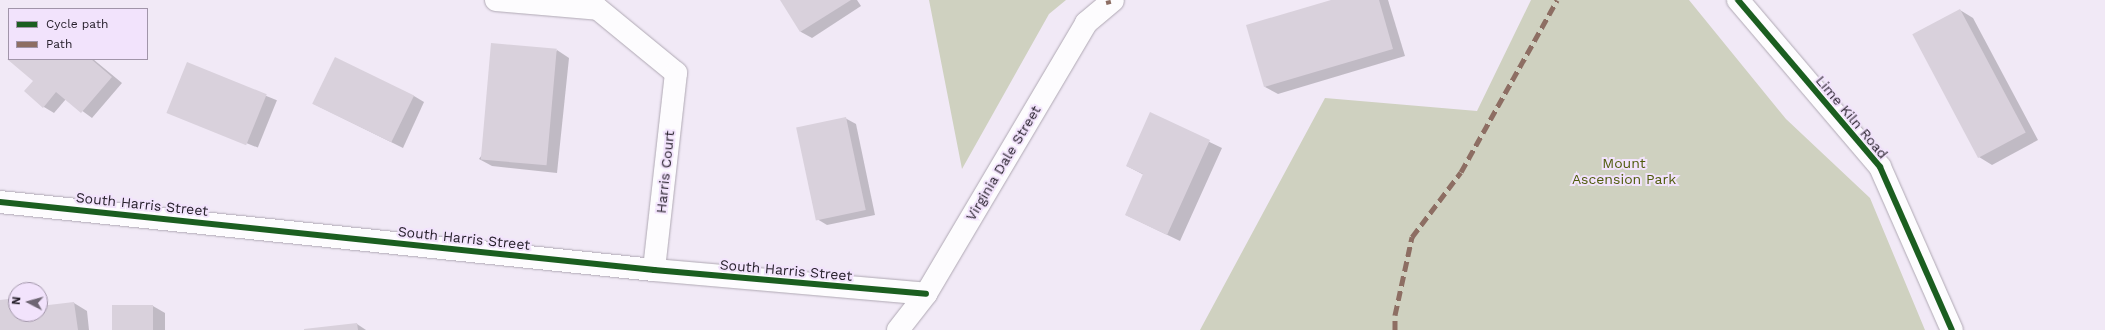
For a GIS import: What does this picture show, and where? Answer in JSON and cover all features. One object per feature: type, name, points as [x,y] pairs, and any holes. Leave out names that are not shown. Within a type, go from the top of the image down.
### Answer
[{"type":"street","name":"Harris Court","points":[[496,0],[598,9],[676,73],[654,270]]},
{"type":"street","name":"Virginia Dale Street","points":[[898,330],[926,294],[1086,23],[1113,0]]},
{"type":"street","name":"Lime Kiln Road","points":[[1738,0],[1880,167],[1952,330]]},
{"type":"street","name":"South Harris Street","points":[[0,202],[654,270],[926,294]]},
{"type":"green space","points":[[929,0],[1066,0],[1049,14],[962,169]]},
{"type":"green space","name":"Mount Ascension Park","points":[[1531,0],[1689,0],[1786,119],[1870,198],[1925,330],[1200,330],[1325,98],[1477,111]]},
{"type":"building","points":[[780,0],[851,0],[800,32]]},
{"type":"building","points":[[1331,0],[1379,0],[1393,49],[1264,87],[1246,25]]},
{"type":"building","points":[[1960,9],[2026,133],[1978,158],[1912,34]]},
{"type":"building","points":[[491,43],[557,49],[547,165],[481,160]]},
{"type":"building","points":[[335,57],[414,96],[391,142],[312,104]]},
{"type":"building","points":[[8,60],[92,60],[112,77],[81,113],[56,92],[43,108],[24,91],[33,81]]},
{"type":"building","points":[[187,62],[267,94],[246,145],[166,113]]},
{"type":"building","points":[[1150,112],[1210,140],[1167,235],[1125,215],[1143,174],[1126,166]]},
{"type":"building","points":[[846,117],[866,210],[816,221],[796,128]]},
{"type":"building","points":[[8,299],[8,322],[48,322],[48,305],[74,302],[78,330],[0,330],[0,300]]},
{"type":"building","points":[[112,305],[153,305],[153,330],[112,330]]},
{"type":"building","points":[[357,323],[358,330],[304,330],[304,329]]},
{"type":"marked path","points":[[1108,0],[1109,4]]},
{"type":"marked path","points":[[1395,330],[1395,315],[1412,237],[1461,172],[1557,0]]},
{"type":"cycle path","points":[[1738,0],[1880,167],[1952,330]]},
{"type":"cycle path","points":[[0,202],[654,270],[926,294]]}]
